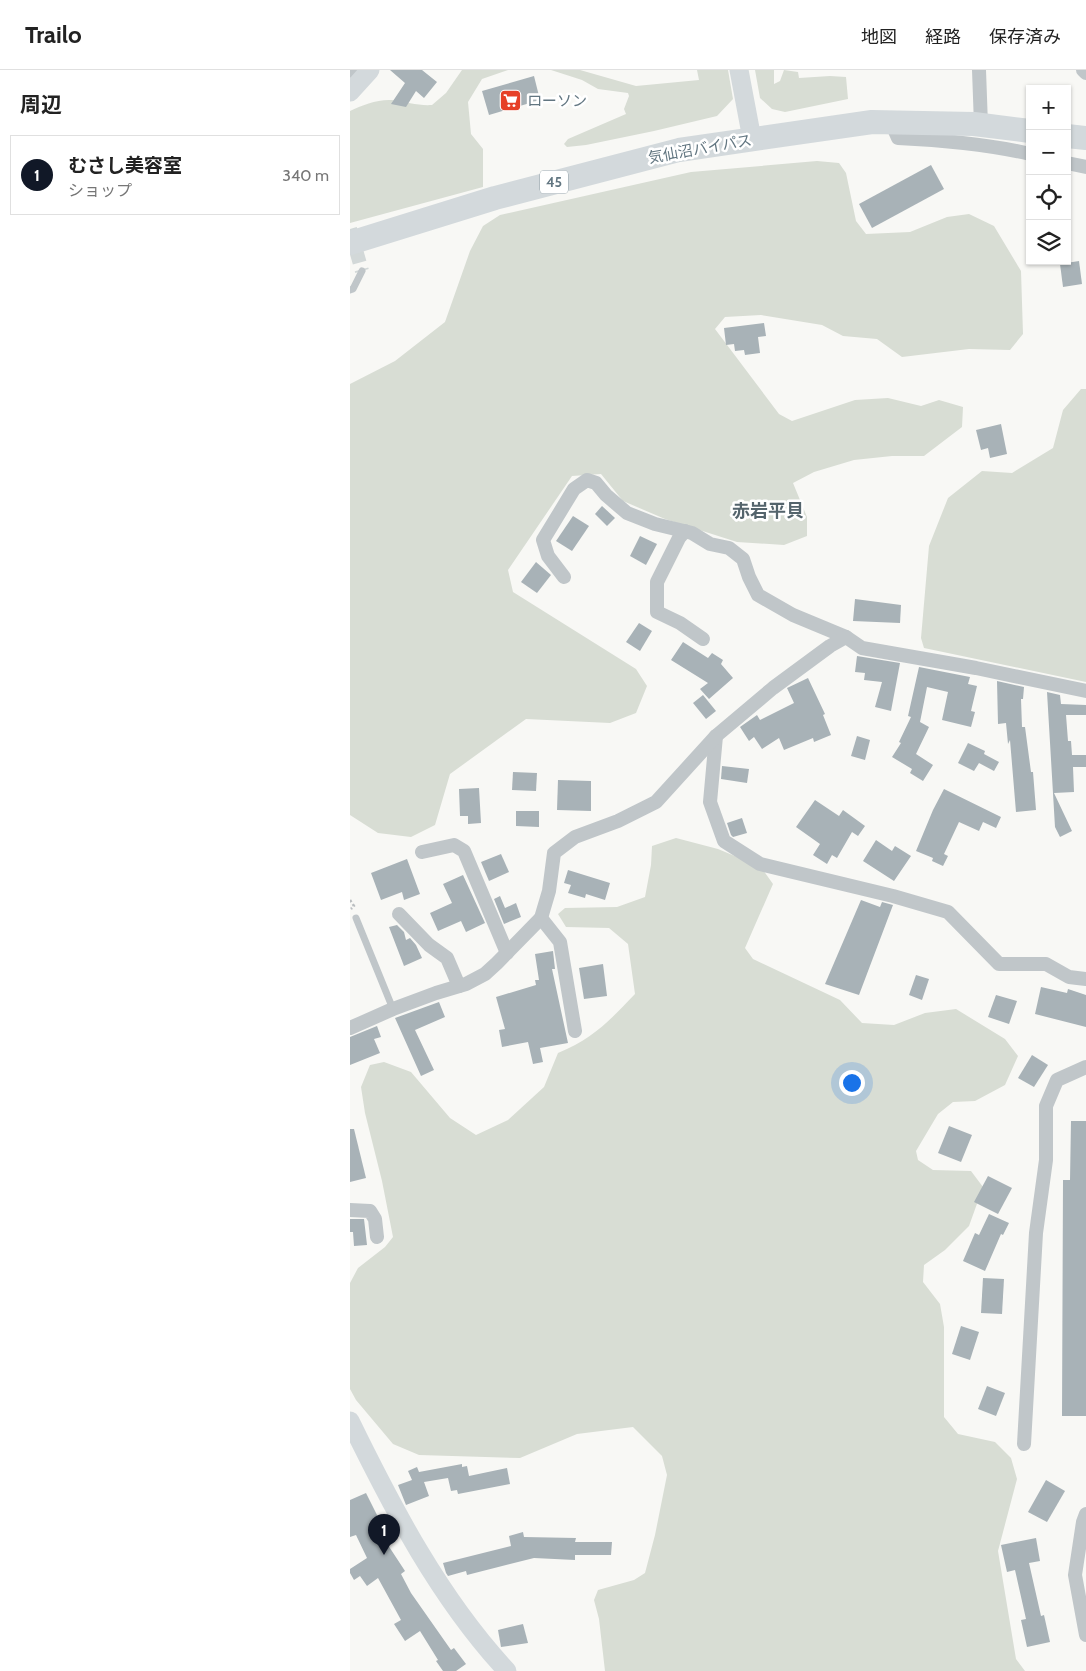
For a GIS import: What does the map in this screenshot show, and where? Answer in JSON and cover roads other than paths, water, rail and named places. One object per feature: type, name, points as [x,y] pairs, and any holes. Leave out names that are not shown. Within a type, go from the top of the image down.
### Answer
[{"type":"highway","name":"気仙沼バイパス","points":[[350,243],[495,198],[679,150],[872,122],[981,125],[1026,131]]},
{"type":"highway","points":[[1071,136],[1086,138]]},
{"type":"street","points":[[739,70],[757,138]]},
{"type":"street","points":[[748,70],[757,138]]},
{"type":"street","points":[[979,70],[981,125]]},
{"type":"street","points":[[1083,70],[1086,73]]},
{"type":"street","points":[[891,122],[898,138],[1006,148],[1026,153]]},
{"type":"street","points":[[1071,164],[1086,167]]},
{"type":"street","points":[[564,577],[548,556],[543,540],[574,489],[587,480],[596,482],[606,496],[627,513],[655,524],[692,533],[710,544],[729,548],[742,559],[758,595],[793,615],[846,638],[862,648],[976,668],[1086,691]]},
{"type":"street","points":[[685,531],[679,538],[657,582],[657,612],[680,623],[702,639]]},
{"type":"street","points":[[350,1028],[393,1009],[466,984],[485,974],[541,918],[549,891],[554,852],[575,837],[618,821],[656,802],[716,736],[773,688],[830,646],[846,638]]},
{"type":"street","points":[[716,736],[710,802],[724,841],[760,864],[893,896],[948,912],[998,964],[1046,964],[1069,977],[1086,979]]},
{"type":"street","points":[[422,852],[454,845],[464,851],[507,953]]},
{"type":"street","points":[[399,914],[429,945],[448,958],[459,986]]},
{"type":"street","points":[[541,918],[560,942],[575,1031]]},
{"type":"street","points":[[1024,1444],[1036,1233],[1046,1160],[1046,1106],[1057,1080],[1086,1067]]},
{"type":"street","points":[[350,1210],[370,1211],[375,1219],[377,1237]]},
{"type":"street","points":[[350,1422],[386,1495],[416,1545],[465,1620],[507,1671]]},
{"type":"street","points":[[1086,1514],[1083,1522],[1075,1575],[1086,1635]]},
{"type":"lane","points":[[350,290],[353,289],[362,271]]},
{"type":"lane","points":[[356,918],[393,1009]]},
{"type":"tunnel","points":[[350,229],[362,271]]},
{"type":"place","name":"ローソン","points":[[511,101]]},
{"type":"place","name":"むさし美容室","points":[[384,1555]]},
{"type":"district","name":"赤岩平貝","points":[[768,511]]}]
